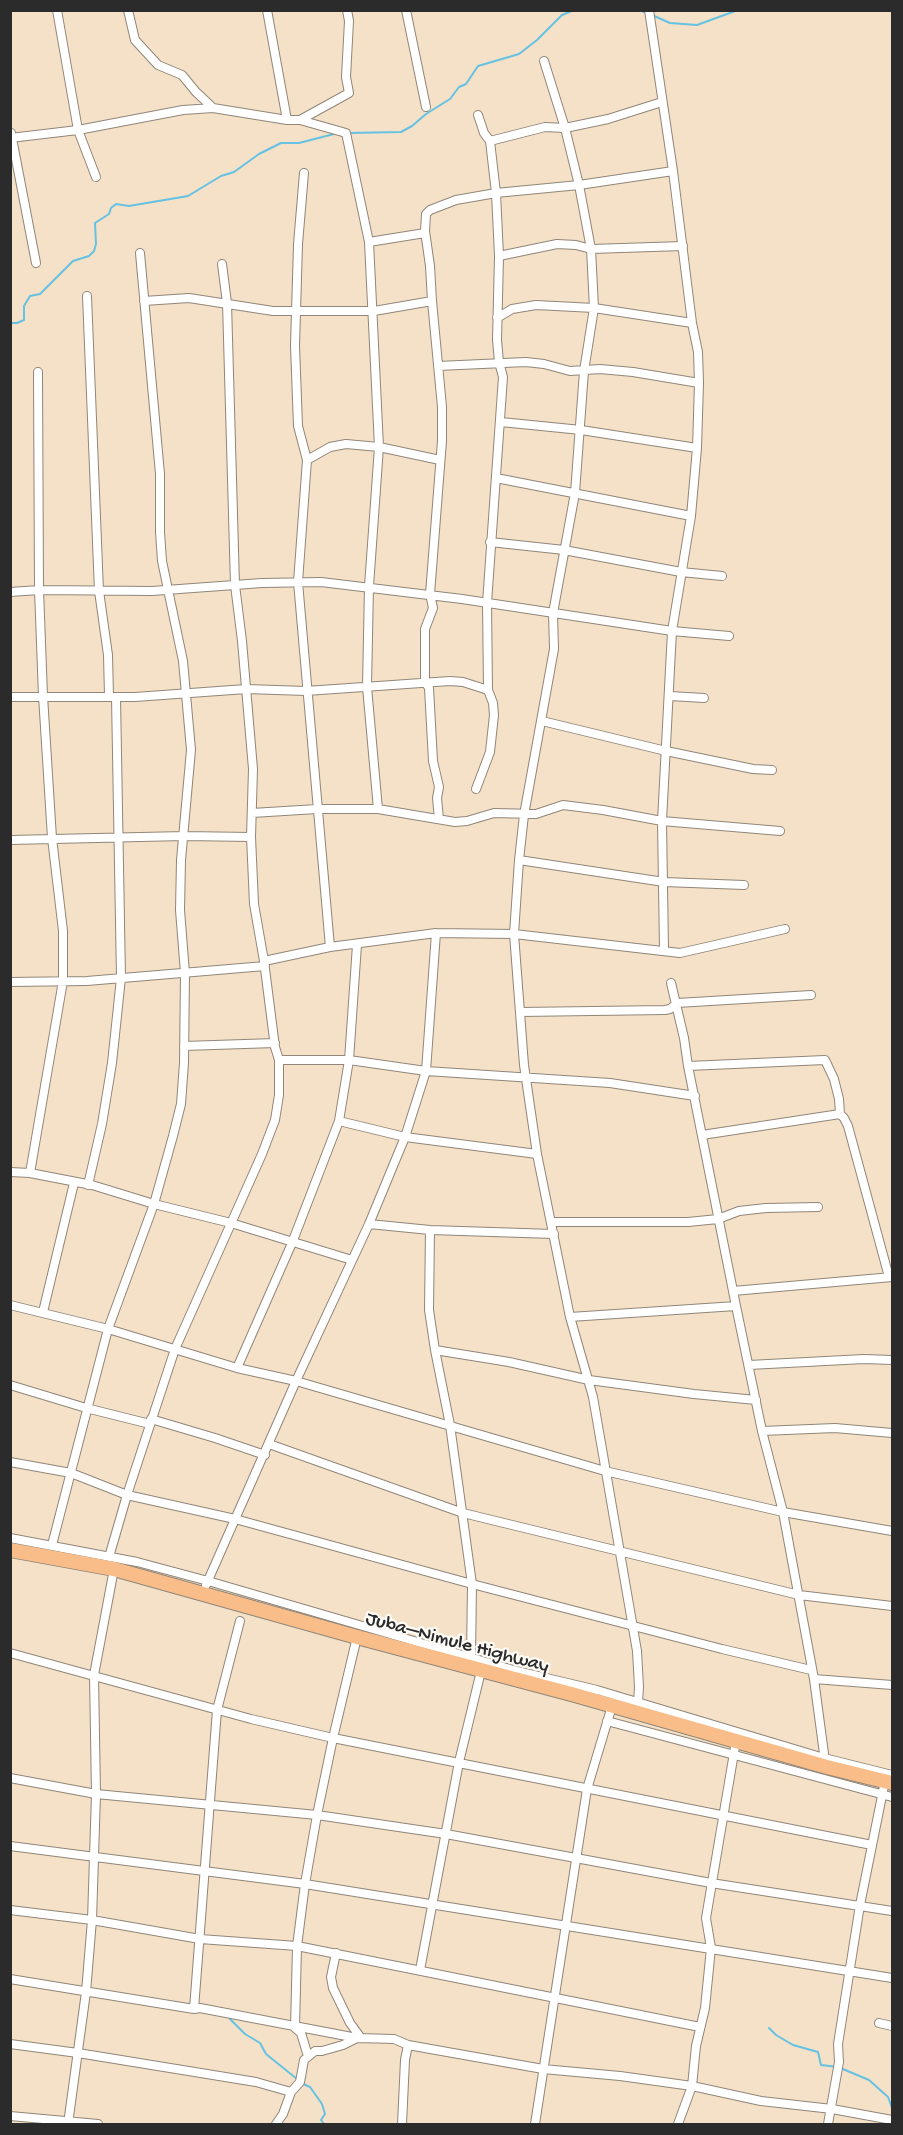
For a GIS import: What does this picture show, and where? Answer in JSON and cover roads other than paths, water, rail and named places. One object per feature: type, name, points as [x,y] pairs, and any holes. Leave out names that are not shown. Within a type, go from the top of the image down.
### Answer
[{"type":"main road","name":"Juba–Nimule Highway","points":[[10,1550],[111,1563],[205,1587],[357,1637],[612,1706],[636,1707],[734,1748],[826,1763],[888,1784]]},
{"type":"street","points":[[57,10],[78,130],[96,177]]},
{"type":"street","points":[[128,10],[135,40],[158,65],[182,75],[213,108]]},
{"type":"street","points":[[267,10],[287,120]]},
{"type":"street","points":[[300,120],[349,93],[346,77],[349,21],[347,10]]},
{"type":"street","points":[[406,10],[426,106]]},
{"type":"street","points":[[649,10],[673,171],[692,323],[698,352],[699,383],[697,448],[691,516],[672,631],[662,822],[664,950]]},
{"type":"street","points":[[544,61],[565,128],[579,185],[591,249],[594,308],[584,371],[575,492],[553,613],[554,649],[524,815],[514,934],[525,1077],[537,1154],[570,1317],[589,1380],[622,1553],[638,1663],[636,1707]]},
{"type":"street","points":[[490,141],[545,127],[565,128],[608,119],[662,102]]},
{"type":"street","points":[[36,263],[11,136],[78,130],[183,110],[213,108],[300,120],[346,133],[369,242],[374,311],[379,447],[369,586],[367,687],[378,808]]},
{"type":"street","points":[[476,789],[488,762],[494,715],[493,703],[488,690],[487,603],[503,377],[499,363],[497,318],[499,256],[496,193],[490,141],[484,133],[478,115]]},
{"type":"street","points":[[440,819],[437,798],[439,787],[433,761],[429,688],[425,682],[425,629],[433,608],[430,594],[442,407],[425,219],[430,210],[456,200],[673,171]]},
{"type":"street","points":[[304,173],[296,311],[298,426],[307,460],[298,582],[330,948]]},
{"type":"street","points":[[369,242],[425,233]]},
{"type":"street","points":[[499,256],[557,244],[591,249],[683,246]]},
{"type":"street","points":[[52,1545],[108,1329],[154,1204],[181,1104],[185,973],[180,910],[191,750],[187,693],[179,634],[161,552],[160,474],[140,253]]},
{"type":"street","points":[[68,2123],[86,1992],[92,1920],[96,1794],[94,1675],[111,1563],[127,1495],[175,1349],[275,1120],[279,1095],[279,1060],[254,904],[250,837],[253,769],[236,585],[227,303],[222,264]]},
{"type":"street","points":[[87,296],[99,591],[113,696],[121,978],[112,1063],[102,1124],[88,1185]]},
{"type":"street","points":[[144,300],[189,298],[227,303],[250,309],[296,311],[374,311],[432,301]]},
{"type":"street","points":[[497,318],[512,309],[536,305],[594,308],[692,323]]},
{"type":"street","points":[[438,366],[499,363],[544,364],[570,370],[600,369],[633,372],[699,383]]},
{"type":"street","points":[[30,1173],[63,981],[63,931],[52,838],[43,696],[39,590],[38,372]]},
{"type":"street","points":[[501,422],[581,430],[697,448]]},
{"type":"street","points":[[307,460],[330,447],[339,445],[379,447],[440,460]]},
{"type":"street","points":[[496,478],[691,516]]},
{"type":"street","points":[[490,542],[564,550],[681,572],[722,576]]},
{"type":"street","points":[[10,592],[152,591],[321,582],[430,594],[672,631],[729,636]]},
{"type":"street","points":[[10,697],[135,697],[246,689],[306,691],[425,682],[463,682],[488,690]]},
{"type":"street","points":[[670,696],[704,698]]},
{"type":"street","points":[[542,721],[666,751],[753,769],[771,770]]},
{"type":"street","points":[[252,813],[378,808],[455,822],[468,821],[495,813],[539,814],[563,805],[603,810],[662,822],[780,831]]},
{"type":"street","points":[[10,840],[184,836],[250,837]]},
{"type":"street","points":[[519,860],[663,882],[744,885]]},
{"type":"street","points":[[10,982],[185,973],[265,963],[330,948],[436,933],[514,934],[664,950],[680,954],[785,929]]},
{"type":"street","points":[[436,933],[426,1071],[405,1137],[369,1224],[296,1381],[205,1587],[471,1657],[826,1763],[783,1512],[762,1431],[718,1219],[677,1003],[670,983]]},
{"type":"street","points":[[237,1368],[292,1243],[339,1121],[349,1060],[357,945]]},
{"type":"street","points":[[520,1012],[665,1010],[677,1003],[811,994]]},
{"type":"street","points":[[184,1046],[275,1043]]},
{"type":"street","points":[[279,1060],[349,1060],[426,1071],[610,1083],[695,1096]]},
{"type":"street","points":[[688,1066],[825,1060],[834,1079],[840,1114],[848,1126],[891,1277],[733,1291]]},
{"type":"street","points":[[702,1134],[840,1114]]},
{"type":"street","points":[[339,1121],[405,1137],[537,1154]]},
{"type":"street","points":[[10,1172],[30,1173],[88,1185],[231,1223],[352,1260]]},
{"type":"street","points":[[43,1312],[74,1183]]},
{"type":"street","points":[[552,1222],[688,1222],[718,1219],[740,1211],[766,1208],[818,1208]]},
{"type":"street","points":[[369,1224],[430,1230],[554,1234]]},
{"type":"street","points":[[430,1230],[429,1310],[450,1425],[472,1584],[471,1657]]},
{"type":"street","points":[[10,1305],[108,1329],[237,1368],[296,1381],[605,1471],[783,1512],[892,1531]]},
{"type":"street","points":[[570,1317],[736,1306]]},
{"type":"street","points":[[435,1350],[509,1362],[589,1380],[756,1400]]},
{"type":"street","points":[[749,1365],[864,1359],[892,1360]]},
{"type":"street","points":[[10,1385],[86,1408],[215,1438],[265,1455]]},
{"type":"street","points":[[762,1431],[835,1428],[892,1433]]},
{"type":"street","points":[[269,1444],[463,1513],[799,1595],[892,1606]]},
{"type":"street","points":[[10,1461],[71,1473],[127,1495],[235,1519],[812,1674],[892,1685]]},
{"type":"street","points":[[10,1538],[52,1545],[111,1563]]},
{"type":"street","points":[[194,2009],[217,1710],[240,1621]]},
{"type":"street","points":[[307,2053],[301,2034],[295,2028],[297,1946],[304,1884],[333,1738],[357,1637]]},
{"type":"street","points":[[10,1653],[217,1710],[333,1738],[872,1845]]},
{"type":"street","points":[[420,1970],[459,1762],[480,1671]]},
{"type":"street","points":[[536,2124],[586,1789],[612,1706]]},
{"type":"street","points":[[607,1721],[734,1748],[791,1771],[888,1784]]},
{"type":"street","points":[[678,2124],[692,2086],[693,2059],[705,2008],[711,1948],[706,1918],[734,1748]]},
{"type":"street","points":[[10,1778],[96,1794],[317,1815],[446,1834],[711,1883],[892,1911]]},
{"type":"street","points":[[888,1784],[892,1797]]},
{"type":"street","points":[[828,2124],[839,2062],[838,2044],[860,1905],[872,1845],[888,1784]]},
{"type":"street","points":[[10,1845],[304,1884],[892,1978]]},
{"type":"street","points":[[10,1910],[92,1920],[200,1939],[297,1946],[699,2027]]},
{"type":"street","points":[[336,1953],[331,1977],[333,1988],[359,2038]]},
{"type":"street","points":[[10,1979],[194,2009],[200,2008],[295,2028],[359,2038],[394,2039],[408,2045],[543,2069],[692,2086],[761,2101],[806,2108],[832,2109],[892,2120]]},
{"type":"street","points":[[879,2023],[892,2026]]},
{"type":"street","points":[[276,2124],[283,2114],[291,2092],[300,2082],[304,2060],[315,2051],[343,2045],[359,2038]]},
{"type":"street","points":[[10,2044],[256,2082],[291,2092]]},
{"type":"street","points":[[402,2124],[405,2060],[408,2045]]},
{"type":"street","points":[[10,2116],[98,2124]]},
{"type":"waterway","points":[[348,133],[401,132],[450,99],[459,87],[466,84],[478,66],[519,54],[562,15],[574,10]]},
{"type":"waterway","points":[[640,10],[646,13]]},
{"type":"waterway","points":[[652,15],[670,23],[697,25],[738,10]]},
{"type":"waterway","points":[[10,323],[24,320],[24,306],[30,296],[40,294],[73,261],[89,256],[94,251],[95,223],[109,214],[111,208],[116,204],[129,206],[188,196],[221,176],[234,172],[259,154],[281,143],[299,143],[334,134]]},
{"type":"waterway","points":[[229,2018],[245,2034],[260,2043],[266,2054],[297,2079]]},
{"type":"waterway","points":[[769,2028],[793,2045],[818,2052],[821,2065],[838,2067],[869,2080],[888,2097],[892,2108]]},
{"type":"waterway","points":[[301,2083],[310,2087],[322,2104],[325,2114],[321,2120],[324,2124]]}]
